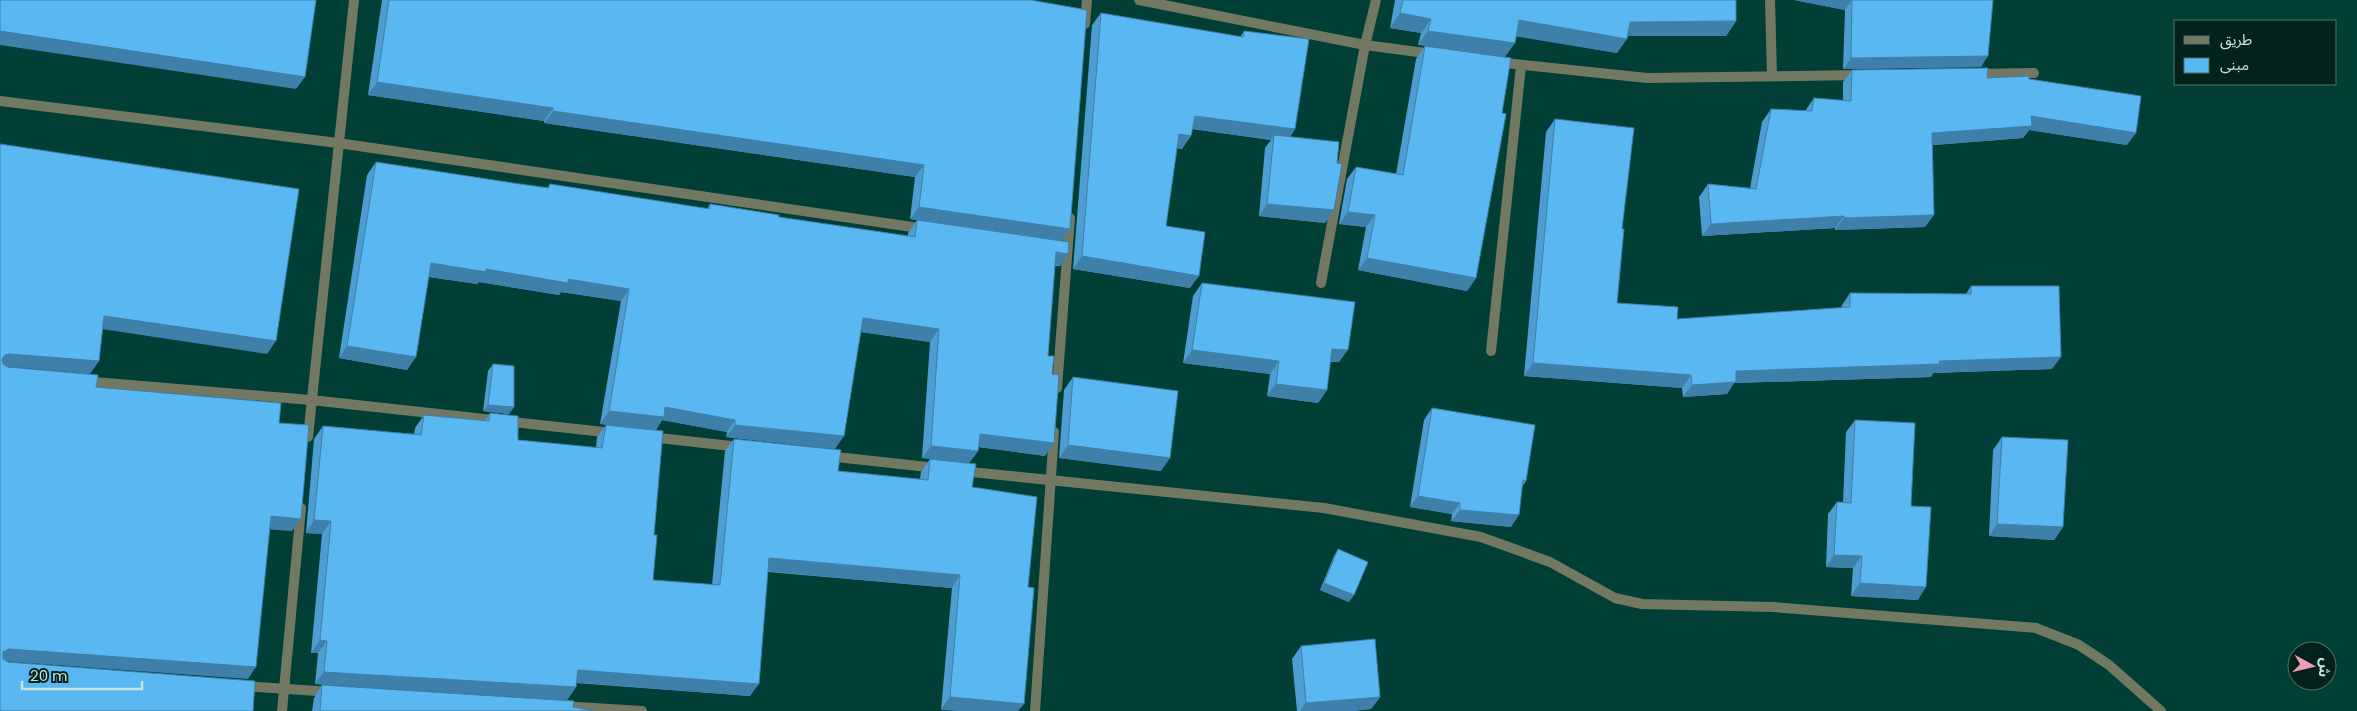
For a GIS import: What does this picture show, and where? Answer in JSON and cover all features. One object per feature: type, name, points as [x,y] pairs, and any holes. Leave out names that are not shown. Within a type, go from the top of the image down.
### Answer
[{"type":"street","points":[[306,448],[354,0]]},
{"type":"street","points":[[1084,38],[1087,0]]},
{"type":"street","points":[[1138,0],[1365,45],[1443,55]]},
{"type":"street","points":[[1321,283],[1365,45],[1376,0]]},
{"type":"street","points":[[1770,0],[1772,76]]},
{"type":"street","points":[[1482,60],[1522,66],[1647,78],[1869,75]]},
{"type":"street","points":[[1491,351],[1522,66]]},
{"type":"street","points":[[1966,74],[2034,73]]},
{"type":"street","points":[[0,101],[338,142],[939,231]]},
{"type":"street","points":[[1056,404],[1063,249],[1070,211]]},
{"type":"street","points":[[68,379],[311,400],[754,448]]},
{"type":"street","points":[[1035,711],[1054,423]]},
{"type":"street","points":[[814,455],[1324,508],[1481,537],[1550,562],[1615,598],[1642,604],[1773,606],[2036,628],[2079,645],[2109,665],[2161,711]]},
{"type":"street","points":[[282,711],[302,496]]},
{"type":"street","points":[[234,685],[343,693]]},
{"type":"street","points":[[552,706],[642,711]]},
{"type":"building","points":[[0,0],[316,0],[305,77],[0,31]]},
{"type":"building","points":[[389,0],[1031,0],[1087,10],[1070,229],[919,207],[924,165],[553,111],[553,108],[377,82]]},
{"type":"building","points":[[1403,0],[1736,0],[1736,21],[1630,22],[1627,39],[1519,20],[1515,43],[1428,31],[1431,19],[1400,13]]},
{"type":"building","points":[[1852,0],[1993,0],[1988,56],[1851,58]]},
{"type":"building","points":[[1101,13],[1243,37],[1244,31],[1309,39],[1295,129],[1195,116],[1191,136],[1179,134],[1166,226],[1205,232],[1199,276],[1082,256]]},
{"type":"building","points":[[1425,46],[1511,58],[1502,113],[1506,114],[1476,278],[1367,258],[1375,215],[1348,212],[1356,167],[1403,175]]},
{"type":"building","points":[[1988,68],[1987,78],[2029,76],[2029,79],[2141,96],[2136,133],[2031,116],[2032,126],[1932,133],[1934,215],[1844,218],[1844,216],[1711,224],[1708,184],[1756,189],[1771,109],[1812,111],[1814,98],[1851,101],[1852,70]]},
{"type":"building","points":[[1555,119],[1634,128],[1622,229],[1624,229],[1617,303],[1678,307],[1677,319],[1850,307],[1850,293],[1971,294],[1971,286],[2059,286],[2061,357],[1939,361],[1940,364],[1736,371],[1736,382],[1692,385],[1691,375],[1533,363]]},
{"type":"building","points":[[1274,135],[1339,142],[1337,163],[1342,164],[1334,210],[1267,204]]},
{"type":"building","points":[[0,144],[299,189],[276,341],[104,316],[99,361],[9,354],[5,355],[2,359],[3,364],[8,367],[98,375],[96,387],[281,403],[279,423],[309,425],[301,519],[271,516],[256,667],[9,649],[3,652],[3,659],[8,662],[255,681],[253,711],[0,711]]},
{"type":"building","points":[[376,162],[549,188],[550,184],[710,209],[710,204],[779,215],[779,217],[915,237],[917,220],[1069,242],[1068,254],[1056,252],[1048,356],[1054,356],[1052,374],[1059,375],[1054,443],[980,434],[978,451],[931,446],[939,329],[863,318],[844,436],[735,425],[735,420],[665,407],[664,417],[609,411],[629,289],[568,279],[568,283],[486,269],[486,272],[431,263],[416,357],[347,346]]},
{"type":"building","points":[[1202,283],[1355,302],[1348,350],[1332,349],[1327,390],[1276,384],[1279,361],[1192,350]]},
{"type":"building","points":[[493,364],[514,366],[514,407],[488,405]]},
{"type":"building","points":[[1073,377],[1178,391],[1170,458],[1068,445]]},
{"type":"building","points":[[1432,408],[1535,425],[1526,481],[1523,480],[1519,515],[1460,510],[1460,503],[1418,496]]},
{"type":"building","points":[[490,413],[518,416],[518,440],[602,448],[606,425],[663,431],[654,535],[657,535],[653,580],[720,585],[734,439],[841,450],[838,471],[928,480],[930,459],[976,464],[972,487],[1037,497],[1028,587],[1034,588],[1024,704],[950,697],[960,575],[769,558],[759,684],[578,670],[576,687],[324,672],[327,641],[320,640],[331,521],[314,520],[323,426],[421,435],[424,415],[489,421]]},
{"type":"building","points":[[1855,420],[1915,423],[1911,506],[1931,507],[1926,587],[1860,583],[1862,556],[1834,555],[1837,502],[1851,503]]},
{"type":"building","points":[[2002,437],[2068,440],[2063,527],[1997,524]]},
{"type":"building","points":[[1338,549],[1368,562],[1354,595],[1324,583]]},
{"type":"building","points":[[1375,639],[1380,697],[1306,703],[1301,646]]},
{"type":"building","points":[[322,685],[574,701],[573,707],[593,711],[320,711]]}]
